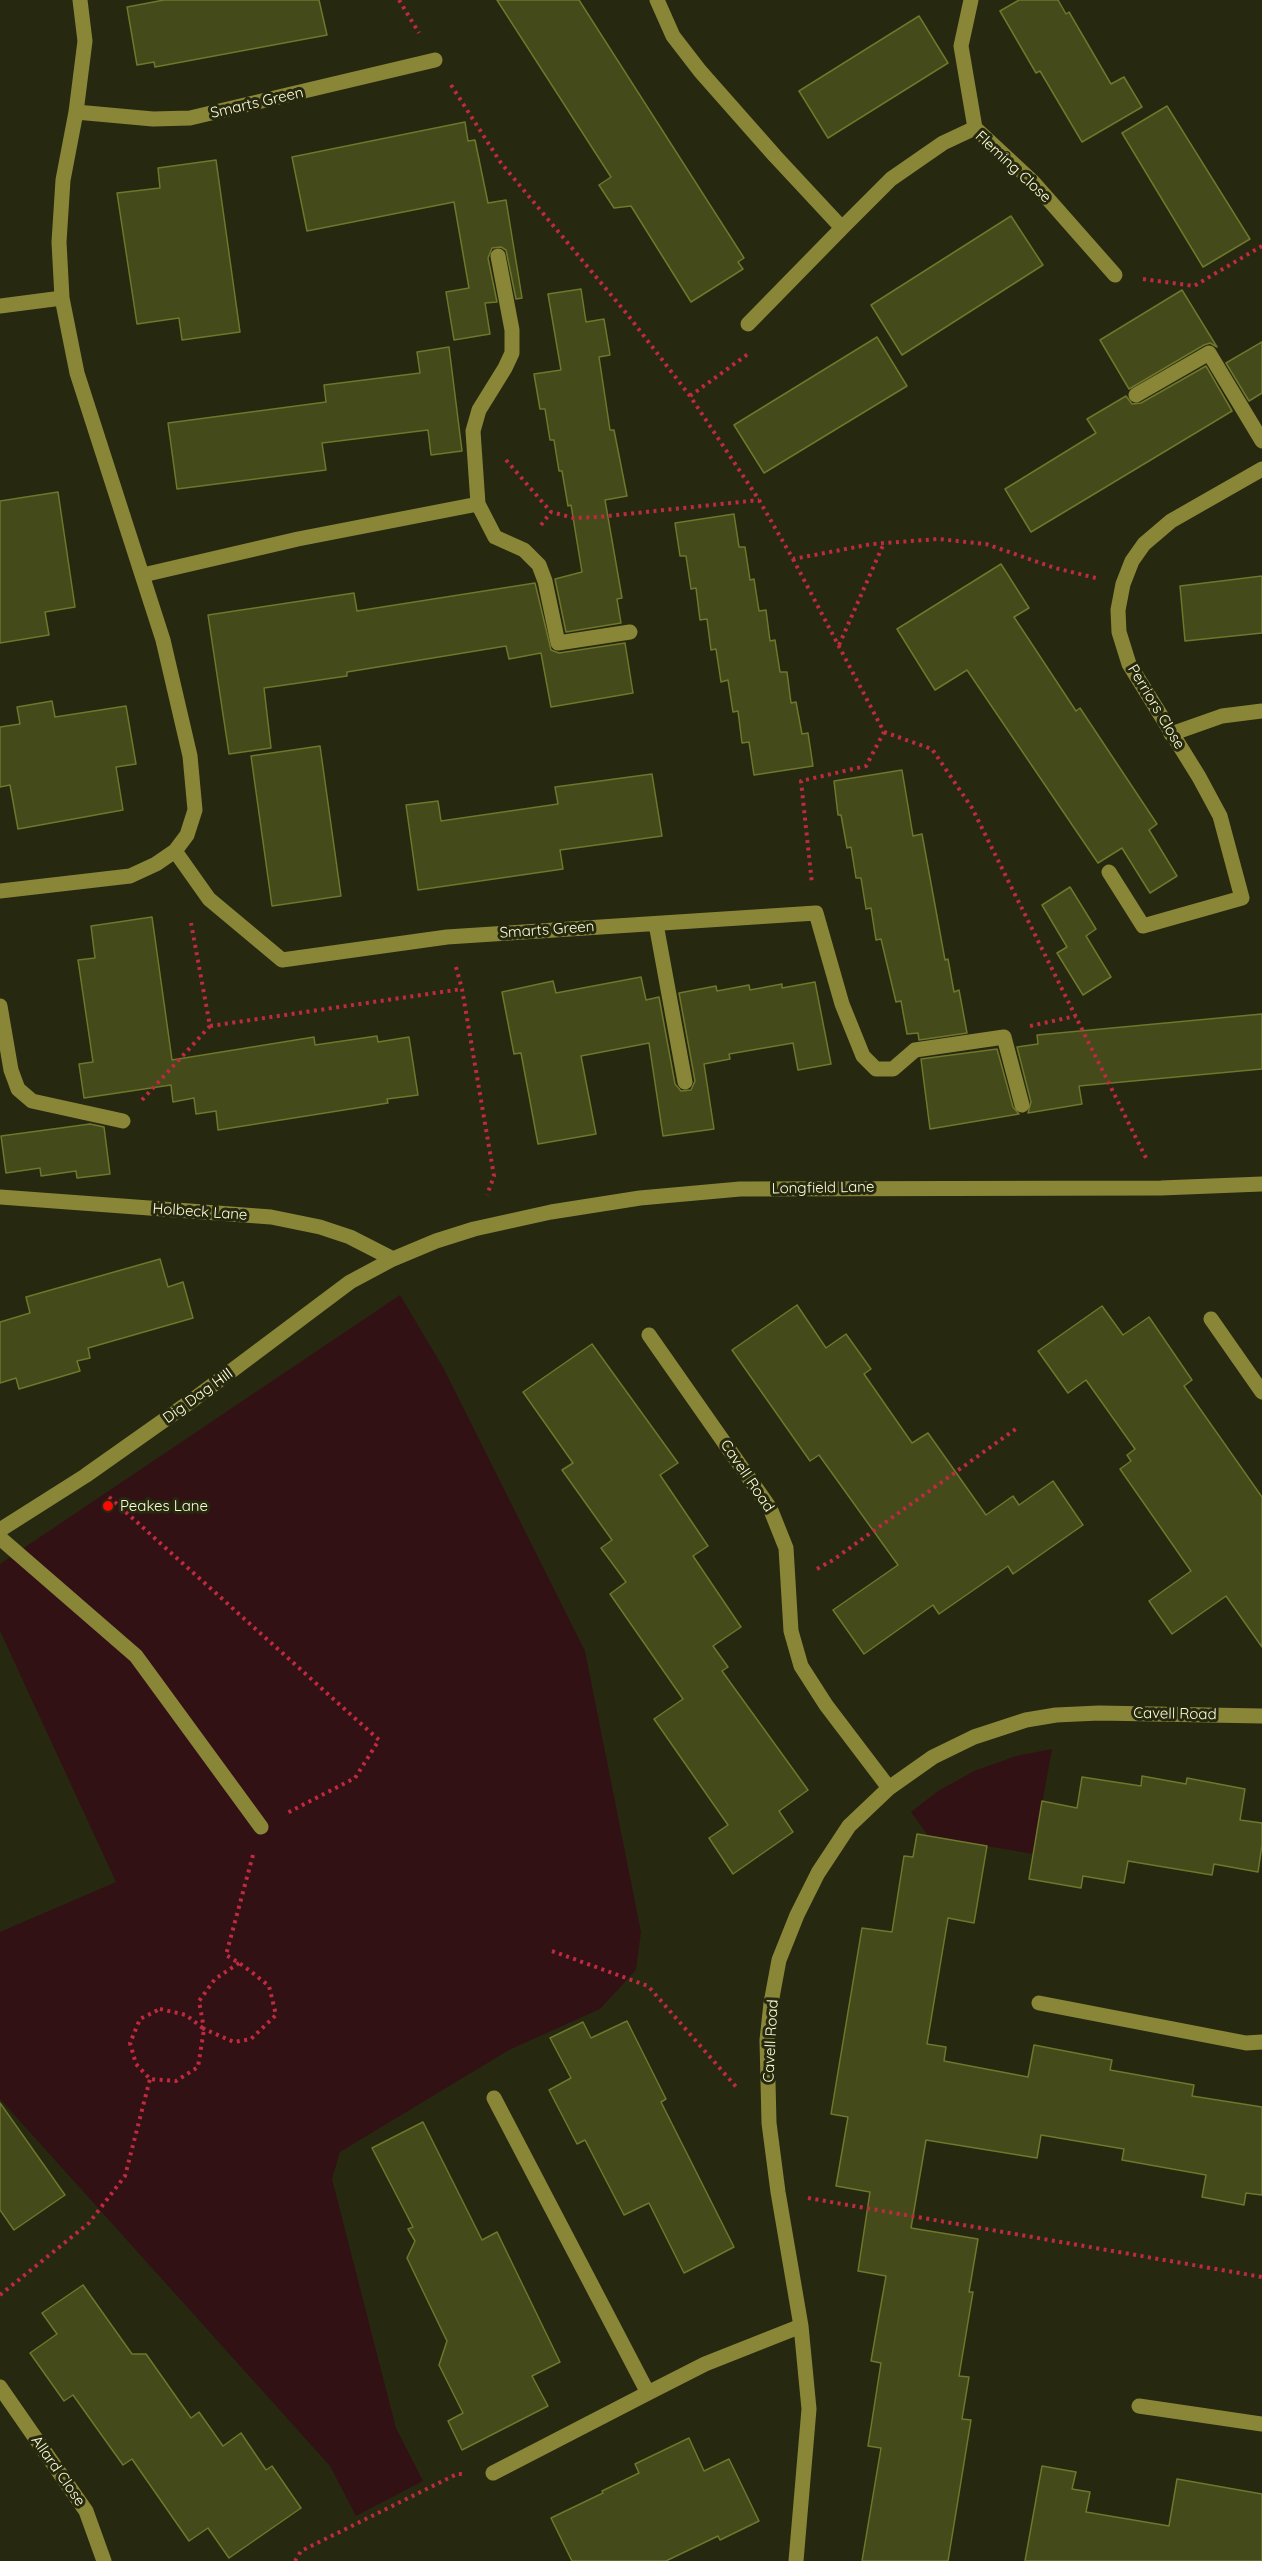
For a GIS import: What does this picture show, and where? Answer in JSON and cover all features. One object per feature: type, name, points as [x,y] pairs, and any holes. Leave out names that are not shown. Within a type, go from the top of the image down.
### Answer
[{"type":"street","points":[[0,891],[130,876],[156,864],[175,851],[187,835],[195,810],[190,756],[163,640],[77,373],[62,298],[59,243],[63,180],[76,112],[85,41],[80,0]]},
{"type":"street","points":[[657,0],[674,36],[700,71],[842,228]]},
{"type":"street","points":[[971,0],[962,46],[975,128]]},
{"type":"street","name":"Smarts Green","points":[[76,112],[153,119],[190,118],[435,60]]},
{"type":"street","name":"Fleming Close","points":[[748,324],[891,179],[943,143],[975,128],[1033,182],[1115,275]]},
{"type":"street","points":[[498,256],[512,330],[512,353],[479,410],[473,431],[478,504],[495,537],[524,550],[539,566],[545,580],[558,643],[630,632]]},
{"type":"street","points":[[0,306],[62,298]]},
{"type":"street","points":[[1136,395],[1209,352],[1262,441]]},
{"type":"street","name":"Perriors Close","points":[[1109,872],[1143,926],[1242,898],[1220,816],[1199,777],[1129,664],[1119,632],[1118,610],[1123,584],[1132,561],[1144,544],[1159,530],[1262,469]]},
{"type":"street","points":[[143,575],[298,539],[478,504]]},
{"type":"street","points":[[1171,734],[1222,716],[1262,711]]},
{"type":"street","name":"Smarts Green","points":[[175,851],[209,899],[282,960],[447,936],[816,913]]},
{"type":"street","points":[[816,913],[842,1004],[862,1056],[876,1069],[892,1069],[915,1050],[1004,1037],[1023,1105]]},
{"type":"street","points":[[656,924],[685,1082]]},
{"type":"street","points":[[0,1006],[11,1070],[18,1089],[32,1101],[123,1121]]},
{"type":"street","name":"Longfield Lane","points":[[393,1259],[436,1241],[474,1229],[551,1212],[640,1198],[740,1189],[1161,1188],[1262,1184]]},
{"type":"street","name":"Holbeck Lane","points":[[0,1197],[271,1217],[320,1227],[350,1237],[393,1259]]},
{"type":"street","name":"Dig Dag Hill","points":[[0,1530],[85,1476],[194,1399],[350,1282],[393,1259]]},
{"type":"street","points":[[1211,1319],[1262,1392]]},
{"type":"street","name":"Cavell Road","points":[[649,1335],[770,1508],[786,1548],[791,1631],[801,1666],[826,1705],[889,1788]]},
{"type":"street","points":[[0,1538],[136,1656],[261,1827]]},
{"type":"street","name":"Cavell Road","points":[[796,2561],[809,2409],[801,2326],[778,2192],[769,2123],[767,2040],[779,1960],[796,1916],[818,1873],[849,1826],[889,1788],[933,1757],[974,1737],[1026,1720],[1056,1715],[1099,1713],[1262,1716]]},
{"type":"street","points":[[1039,2003],[1246,2043],[1262,2042]]},
{"type":"street","points":[[494,2098],[648,2392]]},
{"type":"street","points":[[493,2473],[705,2364],[801,2326]]},
{"type":"street","name":"Allard Close","points":[[0,2387],[86,2511],[104,2561]]},
{"type":"street","points":[[1139,2406],[1262,2424]]},
{"type":"path","points":[[399,0],[501,164],[627,314],[690,396],[759,500],[793,559],[884,732],[932,750],[965,798],[1161,1188]]},
{"type":"path","points":[[1115,275],[1194,286],[1262,246]]},
{"type":"path","points":[[690,396],[757,348],[748,324]]},
{"type":"path","points":[[474,451],[496,453],[507,461],[551,512],[574,518],[759,500]]},
{"type":"path","points":[[524,550],[551,512]]},
{"type":"path","points":[[793,559],[884,543],[938,539],[986,544],[1055,568],[1123,584]]},
{"type":"path","points":[[838,646],[884,543]]},
{"type":"path","points":[[816,913],[801,781],[866,766],[884,732]]},
{"type":"path","points":[[209,899],[190,921],[210,1026]]},
{"type":"path","points":[[447,936],[462,989],[494,1176],[474,1229]]},
{"type":"path","points":[[123,1121],[210,1026],[462,989]]},
{"type":"path","points":[[1004,1037],[1034,1025],[1076,1016]]},
{"type":"path","points":[[788,1586],[833,1560],[1017,1428]]},
{"type":"path","points":[[552,1951],[648,1986],[769,2123]]},
{"type":"path","points":[[160,2009],[186,2015],[204,2029],[198,2067],[176,2081],[150,2079],[136,2064],[130,2043],[140,2019],[160,2009]]},
{"type":"path","points":[[0,2295],[88,2223],[125,2176],[150,2079]]},
{"type":"path","points":[[778,2192],[1262,2277]]},
{"type":"path","points":[[295,2561],[301,2551],[457,2474],[493,2473]]},
{"type":"shaded area","points":[[400,1295],[444,1369],[585,1651],[641,1932],[636,1970],[600,2009],[509,2050],[340,2152],[332,2179],[396,2428],[423,2481],[356,2516],[330,2466],[0,2099],[0,1932],[116,1882],[0,1631],[0,1564]]},
{"type":"shaded area","points":[[1052,1749],[1033,1854],[928,1836],[911,1812],[938,1791],[974,1771],[1016,1756]]},
{"type":"building","points":[[164,0],[319,0],[327,35],[155,67],[154,62],[137,65],[127,7]]},
{"type":"building","points":[[497,0],[579,0],[744,258],[738,262],[743,269],[691,302],[631,206],[614,208],[599,185],[611,177]]},
{"type":"building","points":[[1019,0],[1058,0],[1066,14],[1069,12],[1111,84],[1124,77],[1142,107],[1082,142],[1040,71],[1036,73],[1000,11]]},
{"type":"building","points":[[919,16],[948,63],[828,138],[799,91]]},
{"type":"building","points":[[1167,106],[1250,239],[1203,267],[1122,133]]},
{"type":"building","points":[[465,122],[468,141],[475,140],[488,203],[506,200],[522,298],[516,299],[506,250],[501,247],[492,248],[488,258],[497,302],[485,303],[490,334],[454,340],[446,292],[469,288],[454,202],[307,231],[292,157]]},
{"type":"building","points":[[216,160],[240,332],[182,340],[179,318],[137,324],[117,193],[160,188],[158,168]]},
{"type":"building","points":[[1011,216],[1043,265],[902,355],[871,305]]},
{"type":"building","points":[[581,289],[586,322],[604,319],[610,355],[599,357],[610,430],[614,430],[627,496],[605,500],[622,598],[617,599],[621,623],[566,632],[555,579],[582,572],[571,505],[568,506],[554,440],[550,440],[545,409],[540,409],[534,374],[561,370],[548,294]]},
{"type":"building","points":[[1182,290],[1217,347],[1210,343],[1204,345],[1129,389],[1100,340]]},
{"type":"building","points":[[877,337],[907,386],[764,473],[734,425]]},
{"type":"building","points":[[1262,342],[1262,393],[1249,401],[1226,363]]},
{"type":"building","points":[[449,347],[462,451],[431,455],[428,430],[322,443],[326,470],[177,489],[168,423],[326,402],[324,385],[420,373],[417,352]]},
{"type":"building","points":[[1206,366],[1232,411],[1031,532],[1005,489],[1096,433],[1087,419],[1126,396],[1132,404],[1141,403]]},
{"type":"building","points":[[58,492],[75,607],[45,612],[49,635],[0,643],[0,501]]},
{"type":"building","points":[[734,514],[739,547],[745,547],[750,580],[754,579],[759,611],[766,610],[770,641],[775,640],[780,672],[787,672],[791,703],[796,702],[802,734],[808,733],[813,766],[754,775],[749,742],[742,743],[738,711],[733,712],[728,680],[721,682],[716,649],[711,650],[707,619],[700,620],[696,588],[691,589],[686,556],[680,556],[675,523]]},
{"type":"building","points":[[1001,564],[1029,608],[1014,617],[1076,711],[1080,708],[1157,824],[1149,830],[1177,876],[1150,893],[1122,848],[1098,863],[967,670],[935,690],[897,629]]},
{"type":"building","points":[[1262,576],[1262,633],[1185,641],[1180,586]]},
{"type":"building","points":[[535,583],[551,650],[559,653],[625,643],[633,693],[551,707],[541,653],[509,659],[506,646],[347,672],[347,676],[264,688],[271,748],[229,754],[208,615],[354,593],[357,611]]},
{"type":"building","points":[[52,701],[55,717],[126,706],[136,764],[116,767],[123,810],[18,829],[10,785],[0,787],[0,727],[20,724],[17,707]]},
{"type":"building","points":[[320,746],[341,896],[272,906],[251,756]]},
{"type":"building","points":[[902,770],[913,836],[922,834],[945,960],[948,959],[954,992],[959,990],[967,1033],[919,1040],[918,1033],[907,1034],[901,1001],[896,1002],[881,939],[876,940],[871,908],[866,909],[861,878],[856,878],[851,847],[847,848],[841,815],[838,815],[834,781]]},
{"type":"building","points":[[652,774],[662,836],[560,850],[563,869],[418,890],[406,805],[438,801],[441,821],[558,804],[555,787]]},
{"type":"building","points":[[1070,887],[1096,929],[1086,936],[1111,977],[1083,995],[1057,953],[1067,947],[1042,905]]},
{"type":"building","points":[[152,917],[172,1060],[314,1037],[315,1045],[377,1036],[378,1042],[409,1037],[418,1095],[387,1099],[388,1103],[218,1130],[216,1111],[196,1114],[194,1098],[173,1102],[171,1085],[84,1098],[79,1064],[93,1062],[78,960],[95,958],[91,926]]},
{"type":"building","points":[[641,977],[646,1000],[659,997],[675,1084],[681,1091],[691,1090],[695,1081],[679,993],[716,986],[717,991],[749,985],[750,990],[782,984],[782,988],[815,982],[831,1064],[798,1070],[793,1043],[729,1054],[730,1059],[704,1064],[714,1129],[663,1136],[649,1043],[581,1056],[596,1134],[538,1144],[521,1053],[514,1054],[502,992],[553,981],[556,993]]},
{"type":"building","points":[[1262,1014],[1262,1069],[1079,1086],[1082,1104],[1028,1113],[1031,1102],[1017,1047],[1038,1044],[1037,1035]]},
{"type":"building","points":[[997,1049],[1013,1107],[1019,1114],[930,1129],[921,1059]]},
{"type":"building","points":[[90,1124],[104,1127],[110,1174],[77,1178],[76,1171],[41,1176],[40,1168],[6,1173],[1,1136]]},
{"type":"building","points":[[160,1259],[168,1287],[183,1282],[193,1318],[88,1348],[90,1358],[77,1361],[80,1371],[19,1389],[16,1378],[0,1383],[0,1322],[30,1313],[26,1297]]},
{"type":"building","points":[[797,1305],[826,1348],[846,1334],[871,1369],[864,1374],[912,1443],[928,1433],[986,1515],[1013,1496],[1019,1505],[1053,1481],[1083,1525],[1013,1574],[1008,1566],[939,1614],[933,1605],[864,1654],[833,1610],[898,1565],[819,1455],[810,1461],[732,1350]]},
{"type":"building","points":[[1102,1306],[1123,1335],[1149,1317],[1192,1380],[1184,1386],[1262,1497],[1262,1647],[1226,1596],[1172,1634],[1149,1601],[1191,1571],[1120,1469],[1131,1461],[1127,1455],[1135,1449],[1086,1380],[1068,1393],[1038,1351]]},
{"type":"building","points":[[592,1344],[678,1463],[660,1475],[708,1546],[693,1556],[741,1627],[713,1646],[728,1667],[722,1671],[808,1790],[779,1811],[793,1832],[733,1874],[709,1838],[728,1825],[654,1719],[683,1699],[610,1594],[626,1582],[601,1548],[612,1540],[562,1470],[573,1463],[523,1392]]},
{"type":"building","points":[[1142,1776],[1186,1784],[1187,1778],[1245,1789],[1240,1820],[1262,1823],[1258,1872],[1214,1864],[1212,1875],[1128,1861],[1124,1883],[1083,1876],[1081,1888],[1029,1879],[1042,1801],[1077,1808],[1082,1777],[1141,1786]]},
{"type":"building","points":[[917,1834],[987,1846],[974,1923],[948,1918],[927,2044],[946,2047],[944,2061],[1028,2077],[1034,2045],[1112,2060],[1110,2070],[1194,2085],[1192,2096],[1262,2107],[1262,2195],[1246,2193],[1244,2205],[1202,2197],[1206,2175],[1122,2160],[1124,2149],[1041,2135],[1037,2158],[926,2140],[911,2228],[978,2239],[969,2292],[973,2292],[959,2376],[969,2377],[962,2419],[971,2420],[948,2561],[862,2561],[881,2448],[868,2446],[881,2363],[871,2361],[886,2276],[858,2271],[870,2192],[836,2186],[848,2117],[831,2114],[862,1928],[892,1932],[904,1856],[913,1857]]},
{"type":"building","points":[[627,2021],[666,2099],[661,2102],[734,2247],[684,2273],[649,2203],[624,2215],[585,2140],[577,2144],[549,2090],[571,2078],[550,2038],[583,2022],[591,2038]]},
{"type":"building","points":[[0,2103],[65,2195],[14,2230],[0,2210]]},
{"type":"building","points":[[423,2122],[482,2240],[497,2232],[560,2362],[532,2376],[548,2406],[462,2450],[448,2421],[463,2413],[439,2365],[447,2341],[407,2258],[415,2241],[408,2229],[413,2227],[372,2148]]},
{"type":"building","points":[[83,2285],[132,2354],[146,2354],[191,2418],[199,2412],[223,2446],[241,2433],[266,2470],[272,2466],[301,2508],[229,2558],[208,2528],[189,2541],[132,2459],[123,2465],[73,2395],[64,2401],[30,2353],[57,2334],[42,2313]]},
{"type":"building","points":[[689,2438],[704,2471],[729,2459],[759,2521],[720,2540],[718,2536],[666,2561],[572,2561],[551,2518],[639,2473],[635,2464]]},
{"type":"building","points":[[1042,2466],[1076,2472],[1072,2489],[1090,2492],[1086,2512],[1169,2526],[1177,2479],[1262,2494],[1262,2561],[1025,2561]]},
{"type":"place","name":"Peakes Lane","points":[[108,1506]]}]
